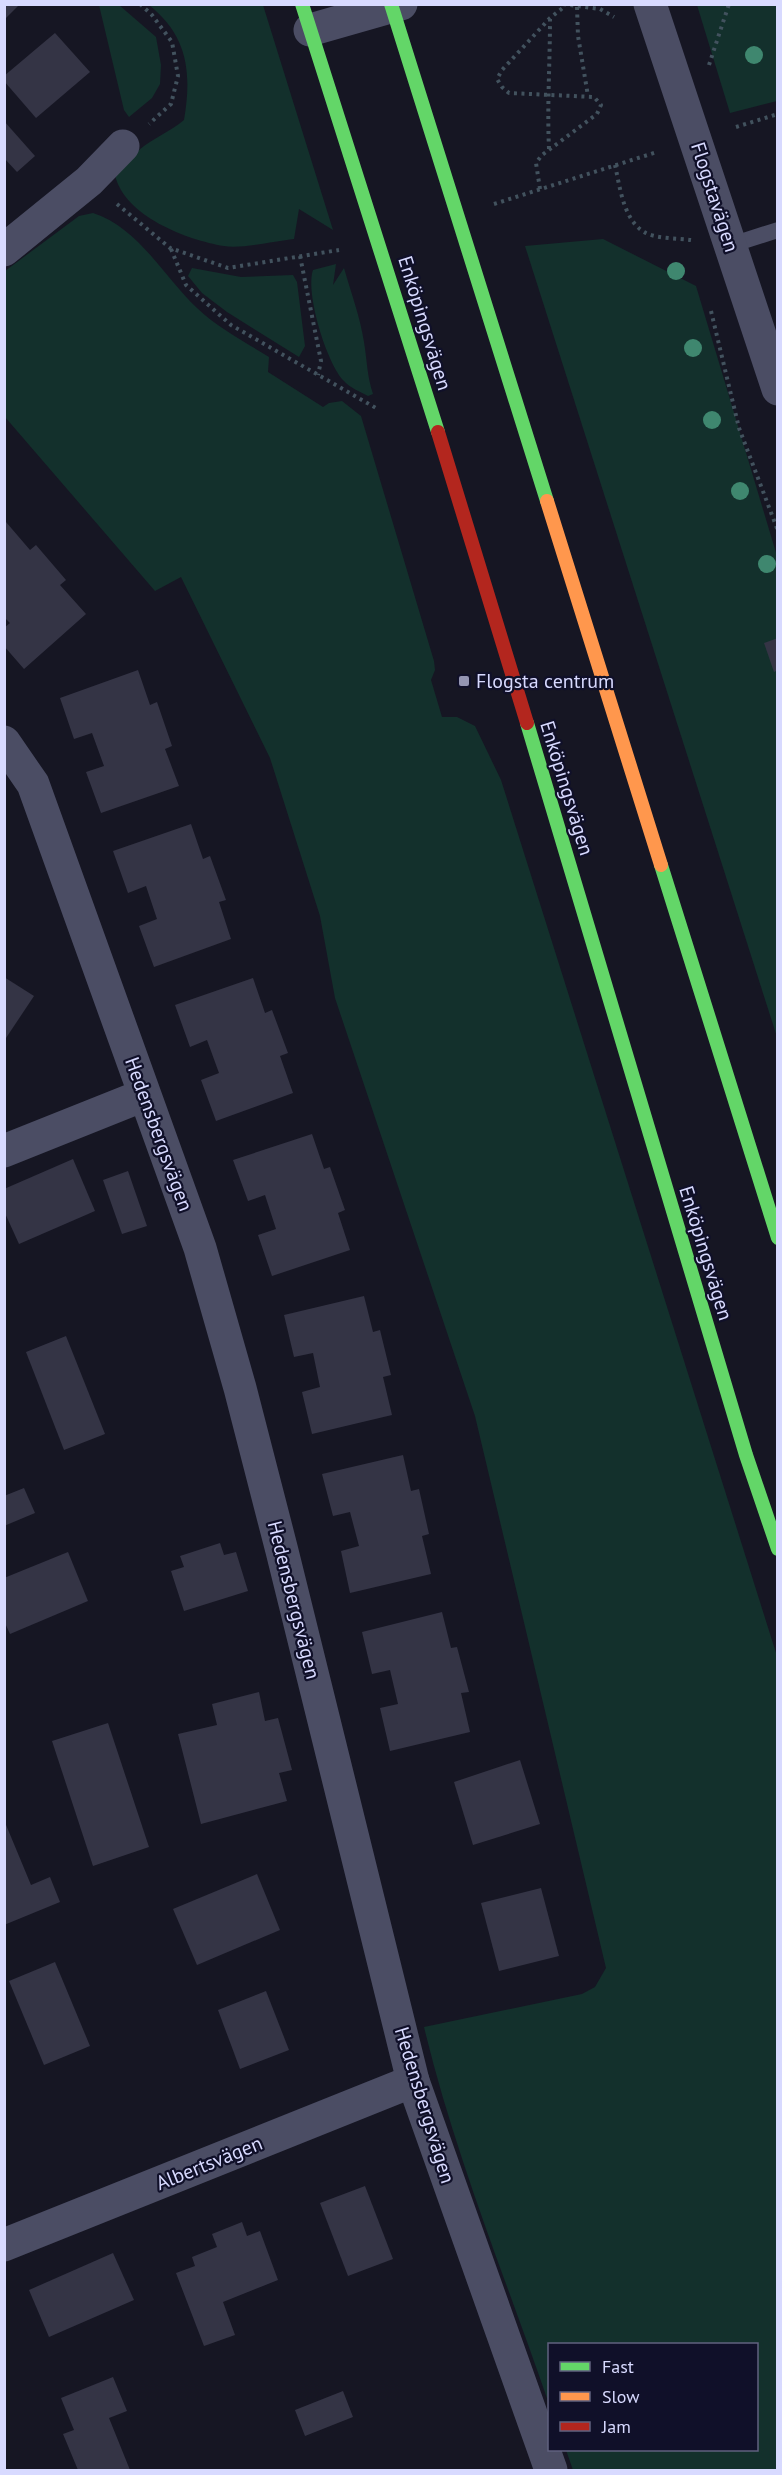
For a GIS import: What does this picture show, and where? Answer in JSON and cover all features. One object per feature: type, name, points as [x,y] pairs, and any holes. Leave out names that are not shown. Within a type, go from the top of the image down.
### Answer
[{"type":"main road","points":[[395,5],[777,1238]]},
{"type":"main road","name":"Enköpingsvägen","points":[[306,17],[482,572],[742,1444],[777,1549]]},
{"type":"street","name":"Flogstavägen","points":[[650,4],[777,389]]},
{"type":"street","points":[[306,17],[395,5]]},
{"type":"street","points":[[4,250],[89,181],[123,146]]},
{"type":"street","name":"Hedensbergsvägen","points":[[4,742],[33,784],[200,1248],[240,1388],[412,2081],[551,2470]]},
{"type":"street","points":[[4,1151],[144,1095]]},
{"type":"street","name":"Albertsvägen","points":[[4,2245],[412,2081]]},
{"type":"lane","points":[[731,245],[777,230]]},
{"type":"path","points":[[123,146],[171,104],[178,76],[172,42],[152,15],[140,4]]},
{"type":"path","points":[[708,69],[729,4]]},
{"type":"path","points":[[540,189],[536,163],[549,150],[597,114],[601,105],[594,97],[588,96],[509,93],[501,87],[497,79],[502,70],[549,18],[564,7]]},
{"type":"path","points":[[577,7],[578,36],[588,96]]},
{"type":"path","points":[[549,18],[550,78],[547,94],[549,150]]},
{"type":"path","points":[[736,127],[777,114]]},
{"type":"path","points":[[494,204],[657,152]]},
{"type":"path","points":[[615,165],[623,202],[639,227],[653,235],[695,240]]},
{"type":"path","points":[[89,181],[170,248],[228,268],[339,250]]},
{"type":"path","points":[[170,248],[186,285],[231,325],[376,408]]},
{"type":"path","points":[[300,256],[321,361],[318,375]]},
{"type":"green space","points":[[99,5],[119,5],[156,37],[161,65],[160,84],[152,98],[129,117],[124,110]]},
{"type":"green space","points":[[149,5],[263,5],[333,230],[299,209],[294,239],[231,247],[209,243],[176,232],[159,224],[131,203],[121,190],[115,175],[139,150],[184,120],[186,103],[187,71],[184,56],[172,29]]},
{"type":"green space","points":[[697,5],[777,5],[777,101],[730,113]]},
{"type":"green space","points":[[93,213],[124,230],[150,254],[197,308],[214,322],[269,357],[268,372],[323,407],[329,403],[342,401],[361,416],[434,661],[435,670],[431,680],[442,717],[457,717],[475,726],[501,780],[777,1656],[777,2470],[573,2470],[566,2451],[758,2451],[758,2343],[548,2343],[548,2401],[451,2123],[424,2027],[582,1994],[595,1987],[606,1968],[475,1416],[335,998],[320,916],[270,758],[181,577],[155,591],[5,417],[5,271],[79,216]]},
{"type":"green space","points":[[603,239],[696,286],[777,556],[777,1037],[525,246]]},
{"type":"green space","points":[[336,264],[333,285],[344,268],[360,323],[373,394],[368,396],[349,386],[337,372],[319,328],[312,295],[313,270]]},
{"type":"green space","points":[[192,268],[241,277],[293,275],[297,282],[305,346],[299,357],[227,312],[202,293],[188,276]]},
{"type":"building","points":[[4,4],[20,4],[4,20]]},
{"type":"building","points":[[55,33],[90,72],[36,118],[4,81],[4,76]]},
{"type":"building","points":[[4,121],[35,156],[17,172],[4,158]]},
{"type":"building","points":[[6,522],[30,550],[36,545],[66,580],[60,585],[86,614],[24,669],[4,646],[4,628],[10,623],[4,617]]},
{"type":"building","points":[[778,638],[778,670],[774,672],[764,643]]},
{"type":"building","points":[[138,670],[150,705],[157,702],[172,746],[165,749],[179,786],[101,813],[86,772],[104,766],[92,733],[74,739],[60,698]]},
{"type":"building","points":[[191,824],[203,859],[210,856],[226,900],[219,902],[231,939],[154,967],[139,926],[157,919],[146,886],[128,893],[113,851]]},
{"type":"building","points":[[4,977],[34,996],[4,1041]]},
{"type":"building","points":[[253,978],[265,1013],[272,1010],[288,1053],[280,1056],[293,1093],[216,1121],[201,1080],[219,1073],[207,1040],[190,1047],[175,1005]]},
{"type":"building","points":[[312,1134],[324,1169],[330,1167],[345,1210],[338,1213],[350,1250],[272,1276],[258,1235],[276,1229],[265,1195],[248,1201],[233,1160]]},
{"type":"building","points":[[73,1159],[95,1211],[19,1244],[4,1211],[4,1189]]},
{"type":"building","points":[[128,1171],[147,1226],[122,1234],[103,1180]]},
{"type":"building","points":[[364,1296],[373,1332],[380,1330],[391,1375],[383,1377],[392,1415],[312,1434],[302,1392],[320,1387],[313,1353],[294,1357],[284,1315]]},
{"type":"building","points":[[66,1336],[105,1434],[64,1450],[26,1352]]},
{"type":"building","points":[[403,1455],[411,1491],[419,1489],[429,1534],[422,1536],[431,1574],[350,1593],[341,1551],[359,1546],[350,1512],[333,1516],[322,1474]]},
{"type":"building","points":[[24,1488],[35,1513],[4,1526],[4,1496]]},
{"type":"building","points":[[220,1543],[224,1555],[236,1552],[248,1591],[184,1611],[171,1571],[184,1567],[180,1556]]},
{"type":"building","points":[[68,1552],[88,1601],[10,1634],[4,1621],[4,1578]]},
{"type":"building","points":[[442,1612],[451,1648],[457,1647],[469,1692],[461,1693],[470,1732],[390,1751],[380,1708],[398,1704],[390,1670],[372,1674],[362,1632]]},
{"type":"building","points":[[259,1692],[265,1721],[278,1718],[292,1770],[279,1773],[287,1801],[201,1824],[178,1734],[217,1725],[212,1704]]},
{"type":"building","points":[[108,1723],[149,1847],[93,1866],[52,1741]]},
{"type":"building","points":[[520,1760],[540,1824],[473,1845],[454,1782]]},
{"type":"building","points":[[4,1820],[31,1885],[50,1877],[60,1902],[4,1925]]},
{"type":"building","points":[[257,1874],[280,1930],[197,1965],[173,1909]]},
{"type":"building","points":[[541,1888],[559,1956],[499,1971],[481,1903]]},
{"type":"building","points":[[55,1962],[90,2046],[44,2065],[9,1981]]},
{"type":"building","points":[[266,1991],[289,2050],[240,2069],[218,2010]]},
{"type":"building","points":[[365,2186],[393,2259],[348,2276],[320,2203]]},
{"type":"building","points":[[242,2222],[247,2236],[260,2231],[278,2280],[223,2302],[235,2335],[204,2346],[176,2273],[195,2266],[192,2257],[217,2247],[212,2234]]},
{"type":"building","points":[[113,2253],[134,2300],[49,2337],[29,2290]]},
{"type":"building","points":[[113,2377],[127,2411],[109,2418],[130,2470],[78,2470],[63,2434],[74,2430],[61,2398]]},
{"type":"building","points":[[343,2391],[353,2417],[305,2436],[295,2410]]},
{"type":"traffic: fast","points":[[302,4],[438,432]]},
{"type":"traffic: fast","points":[[391,4],[547,501]]},
{"type":"traffic: fast","points":[[527,723],[746,1455],[778,1549]]},
{"type":"traffic: fast","points":[[661,865],[778,1238]]},
{"type":"traffic: slow","points":[[547,501],[661,865]]},
{"type":"traffic: jam","points":[[438,432],[527,723]]},
{"type":"place","name":"Flogsta centrum","points":[[464,681]]}]
